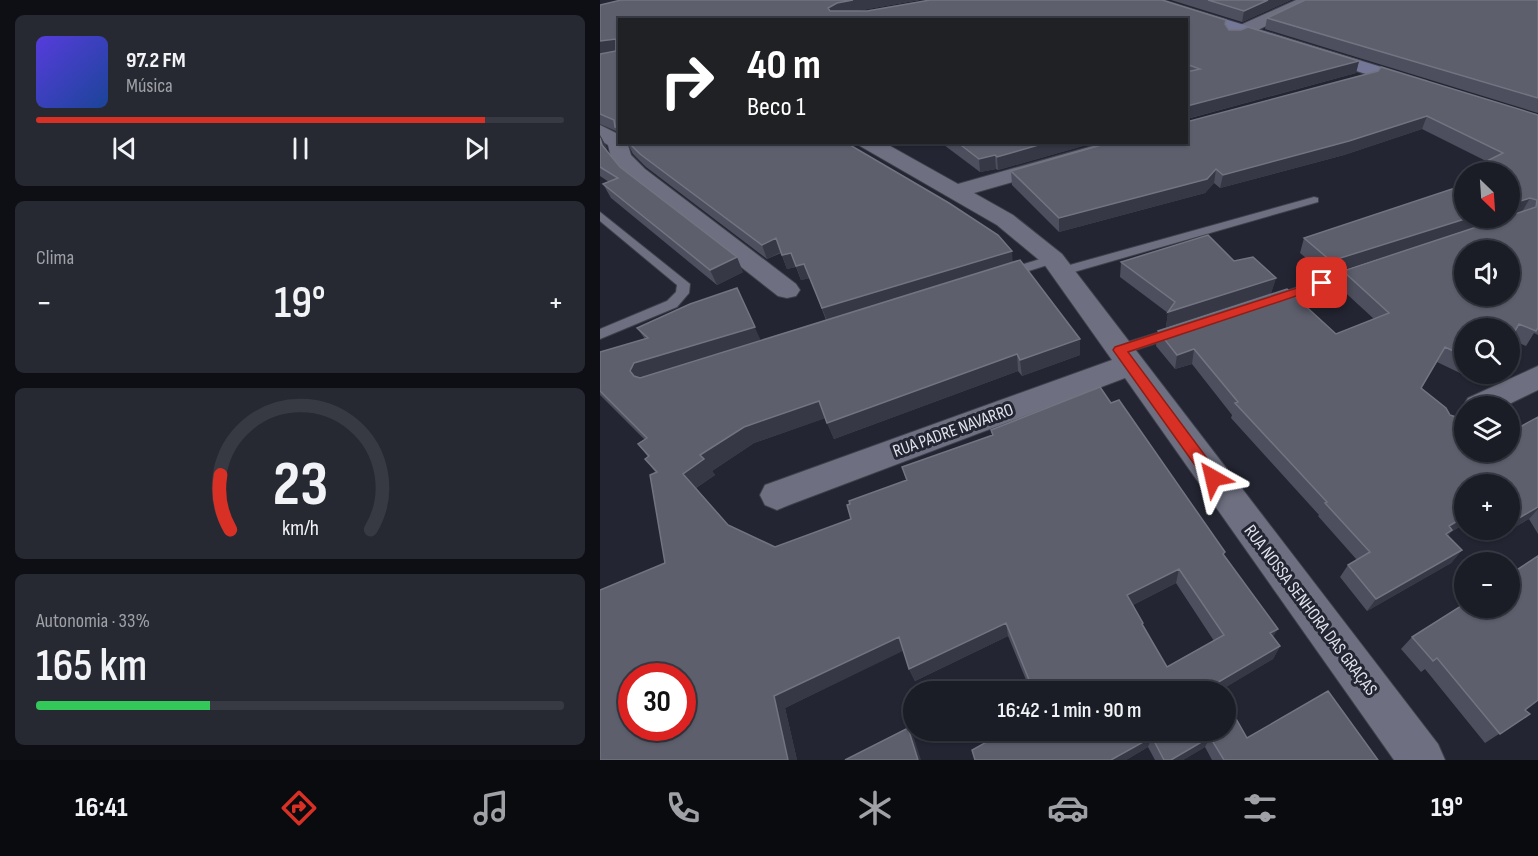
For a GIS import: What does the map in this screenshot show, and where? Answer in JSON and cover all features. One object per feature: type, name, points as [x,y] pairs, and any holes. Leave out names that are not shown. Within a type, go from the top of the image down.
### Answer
[{"type":"main road","points":[[1147,0],[1239,33],[1367,77],[1437,95],[1239,33],[1188,21]]},
{"type":"main road","points":[[1129,3],[1175,18]]},
{"type":"street","points":[[1239,33],[1309,0]]},
{"type":"street","points":[[1344,83],[1367,77]]},
{"type":"street","points":[[600,131],[617,142],[621,157],[637,174],[787,290]]},
{"type":"street","name":"RUA NOSSA SENHORA DAS GRAÇAS","points":[[870,144],[1005,220],[1058,265],[1422,760]]},
{"type":"street","points":[[954,192],[1124,144]]},
{"type":"street","name":"RUA PADRE NAVARRO","points":[[777,495],[1124,357]]},
{"type":"street","points":[[1500,396],[1538,377]]},
{"type":"lane","points":[[997,278],[1058,265],[1314,200]]},
{"type":"lane","points":[[600,215],[684,284],[682,293],[672,304],[600,334]]},
{"type":"lane","points":[[1254,306],[1366,268]]},
{"type":"lane","points":[[1124,357],[1187,328]]},
{"type":"building","points":[[621,0],[853,0],[837,3],[828,8],[830,11],[867,11],[930,0],[1162,0],[1226,20],[1225,24],[1229,30],[1241,30],[1248,27],[1359,61],[1188,106],[1188,72],[1200,69],[1188,65],[1188,18],[618,18],[618,127],[615,127],[614,120],[600,114],[600,54],[616,51],[616,39],[600,41],[600,5]]},
{"type":"building","points":[[1208,0],[1268,0],[1244,11]]},
{"type":"building","points":[[1305,0],[1538,0],[1538,98],[1267,18]]},
{"type":"building","points":[[1381,67],[1538,115],[1538,328],[1536,331],[1520,324],[1520,318],[1454,318],[1454,351],[1445,347],[1421,388],[1454,416],[1454,462],[1520,462],[1520,427],[1538,417],[1538,507],[1520,517],[1520,474],[1454,474],[1454,523],[1449,526],[1452,530],[1446,534],[1462,550],[1454,552],[1454,555],[1376,599],[1348,565],[1370,552],[1235,403],[1238,402],[1194,349],[1177,355],[1158,331],[1287,289],[1336,334],[1389,313],[1343,271],[1474,228],[1520,228],[1520,212],[1536,207],[1537,200],[1530,198],[1520,201],[1520,162],[1485,162],[1503,153],[1427,116],[1349,141],[1223,175],[1216,169],[1207,179],[1059,218],[1011,171],[1105,144],[1188,144],[1188,121],[1378,71]]},
{"type":"building","points":[[600,138],[602,145],[620,167],[737,257],[710,270],[603,184],[618,178],[600,167]]},
{"type":"building","points":[[630,144],[848,144],[949,203],[998,235],[1012,251],[822,308],[804,264],[796,266],[791,253],[782,255],[776,238],[762,245],[640,154]]},
{"type":"building","points":[[960,144],[1042,144],[997,157],[995,155],[979,159]]},
{"type":"building","points":[[1454,188],[1454,222],[1331,261],[1304,238]]},
{"type":"building","points":[[1208,235],[1234,261],[1253,257],[1276,278],[1168,312],[1175,302],[1121,262]]},
{"type":"building","points":[[1020,260],[1080,339],[1020,360],[1017,354],[827,423],[819,401],[744,427],[700,455],[704,459],[683,474],[728,525],[775,547],[851,519],[847,505],[850,504],[849,501],[907,480],[902,467],[993,435],[991,430],[1100,387],[1111,403],[1119,400],[1225,552],[1223,554],[1278,629],[1270,633],[1280,646],[1220,681],[1030,681],[1006,623],[909,669],[899,637],[774,696],[788,760],[600,760],[600,590],[665,563],[650,475],[657,472],[645,459],[649,456],[638,444],[647,438],[600,391],[600,352],[648,338],[637,328],[690,304],[737,288],[755,327],[634,363],[630,371],[634,376],[640,378]],"holes":[[[1179,569],[1224,635],[1167,667],[1127,595]]]},
{"type":"building","points":[[1538,556],[1538,700],[1525,710],[1530,714],[1500,734],[1437,658],[1433,661],[1412,637],[1454,610],[1454,618],[1520,618],[1520,568]]},
{"type":"building","points":[[1328,691],[1378,760],[1224,760],[1212,741],[1236,741],[1236,719],[1247,738]]},
{"type":"building","points":[[903,731],[903,741],[912,741],[918,760],[845,760]]},
{"type":"building","points":[[988,741],[1145,741],[1111,760],[975,760],[972,750]]},
{"type":"building","points":[[1154,741],[1203,741],[1171,760],[1164,760]]},
{"type":"route","points":[[1213,478],[1120,350],[1322,283]]}]
